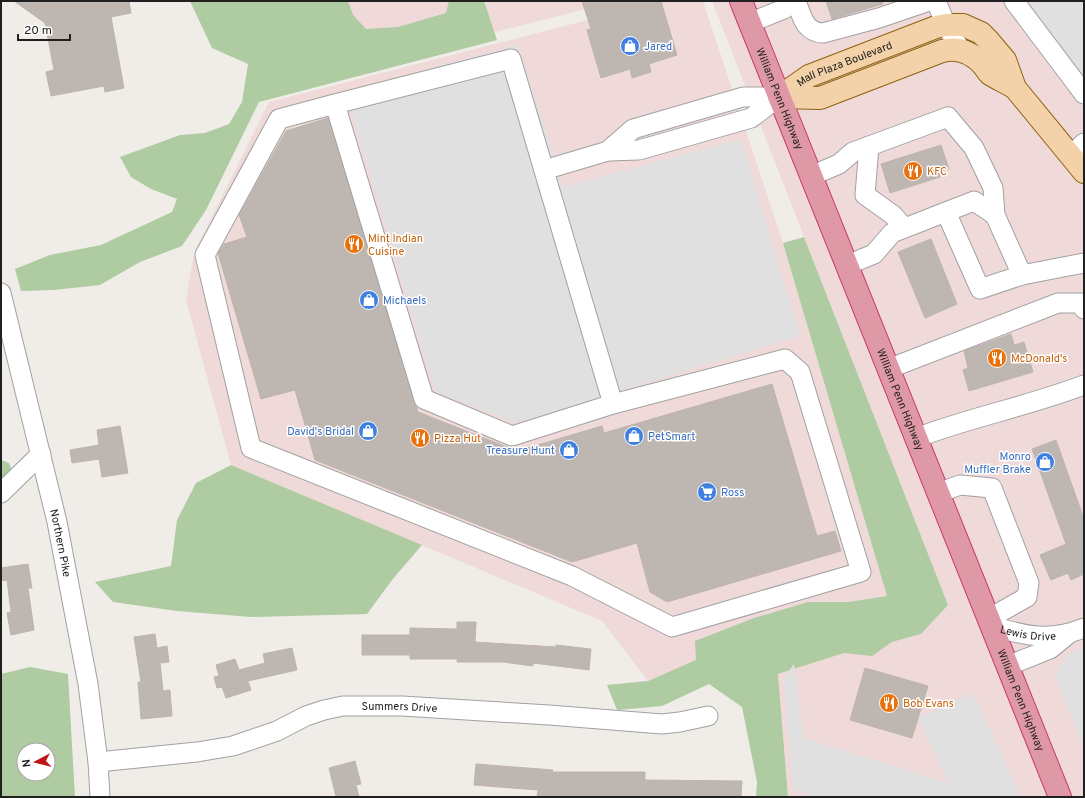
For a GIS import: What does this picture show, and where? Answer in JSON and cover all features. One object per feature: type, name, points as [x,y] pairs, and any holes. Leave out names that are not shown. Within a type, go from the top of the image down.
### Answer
[{"type":"highway","name":"William Penn Highway","points":[[741,1],[1060,797]]},
{"type":"main road","name":"Mall Plaza Boulevard","points":[[779,97],[809,76],[946,25],[963,25],[981,33],[1005,60],[1015,88]]},
{"type":"main road","name":"Mall Plaza Boulevard","points":[[779,97],[820,98],[942,50],[960,49],[975,58],[989,73],[1015,88],[1077,149],[1084,172]]},
{"type":"street","points":[[749,23],[784,9],[792,1]]},
{"type":"street","points":[[796,1],[808,29],[815,32],[823,32],[880,18],[929,1]]},
{"type":"street","points":[[936,1],[946,25],[960,49]]},
{"type":"street","points":[[1013,1],[1084,94]]},
{"type":"street","points":[[335,104],[424,398],[512,436],[613,404],[785,359],[800,372],[861,572],[672,627],[572,576],[251,448],[205,255],[279,119],[335,104],[511,59],[613,404]]},
{"type":"street","points":[[544,170],[608,151],[633,129],[743,97],[779,97]]},
{"type":"street","points":[[811,176],[839,164],[853,152],[948,117],[974,148],[993,188],[995,214],[1022,274]]},
{"type":"street","points":[[869,146],[865,196],[894,215],[904,228]]},
{"type":"street","points":[[846,265],[874,254],[892,233],[974,201],[995,214]]},
{"type":"street","points":[[946,212],[980,289],[1022,274],[1084,264]]},
{"type":"street","name":"Northern Pike","points":[[1,292],[57,522],[88,684],[98,762],[100,797]]},
{"type":"street","points":[[888,369],[1058,303],[1082,306]]},
{"type":"street","points":[[916,438],[955,423],[1024,406],[1084,385]]},
{"type":"street","points":[[1,493],[41,454]]},
{"type":"street","points":[[938,493],[960,485],[992,488],[995,495],[1029,583],[1027,598],[990,622]]},
{"type":"street","name":"Lewis Drive","points":[[990,622],[1027,636],[1066,636]]},
{"type":"street","name":"Lewis Drive","points":[[1007,666],[1050,649],[1066,636],[1084,628]]},
{"type":"street","name":"Summers Drive","points":[[98,762],[197,752],[233,746],[277,731],[306,716],[343,706],[410,707],[549,715],[662,724],[708,716]]},
{"type":"shaded area","points":[[262,1],[617,1],[269,90]]},
{"type":"shaded area","points":[[662,1],[703,1],[783,243],[887,596],[848,602],[697,660],[648,681],[602,621],[231,465],[186,300],[194,253],[269,102]]},
{"type":"shaded area","points":[[712,1],[1084,1],[1084,797],[788,797],[778,674],[844,653],[872,655],[892,642],[921,634],[948,605]]},
{"type":"shaded area","points":[[1033,1],[1084,1],[1084,110],[1027,35]]},
{"type":"shaded area","points":[[518,45],[563,187],[741,139],[800,336],[515,423],[435,391],[346,91]]},
{"type":"shaded area","points":[[1084,648],[1084,746],[1055,676],[1067,655]]},
{"type":"shaded area","points":[[794,664],[804,738],[948,783],[919,718],[973,693],[1021,797],[813,797],[793,789],[783,679]]},
{"type":"green space","points":[[190,1],[348,1],[353,15],[366,29],[398,27],[446,13],[449,1],[484,1],[497,40],[259,102],[206,210],[182,246],[140,262],[100,285],[54,290],[21,291],[15,269],[50,255],[101,245],[172,212],[177,199],[151,189],[131,177],[120,157],[180,135],[205,133],[229,124],[242,102],[248,64],[212,48]]},
{"type":"green space","points":[[804,237],[948,605],[921,634],[892,642],[872,656],[844,653],[778,674],[788,797],[756,797],[757,782],[742,707],[709,684],[662,706],[617,710],[607,685],[648,681],[696,660],[695,641],[754,618],[808,602],[848,602],[887,596],[783,243]]},
{"type":"green space","points":[[1,460],[9,463],[13,473],[1,482]]},
{"type":"green space","points":[[231,465],[422,545],[392,580],[367,614],[251,617],[177,611],[113,602],[95,582],[171,566],[177,520],[196,483]]},
{"type":"green space","points":[[30,667],[68,674],[75,797],[1,797],[1,674]]},
{"type":"building","points":[[14,1],[129,1],[131,13],[111,17],[124,88],[105,92],[104,86],[51,96],[46,72],[54,70],[45,23]]},
{"type":"building","points":[[582,1],[661,1],[677,55],[649,64],[651,72],[632,78],[630,69],[601,78],[587,30],[591,29]]},
{"type":"building","points":[[826,1],[882,1],[883,4],[832,19]]},
{"type":"building","points":[[328,118],[418,412],[517,451],[602,426],[604,433],[772,384],[817,536],[835,531],[841,551],[667,602],[650,592],[637,543],[572,562],[315,460],[295,390],[261,399],[218,253],[224,244],[247,237],[239,215],[286,131]]},
{"type":"building","name":"KFC","points":[[941,145],[949,169],[939,172],[940,177],[890,193],[881,164]]},
{"type":"building","points":[[931,239],[957,304],[925,318],[898,252]]},
{"type":"building","name":"McDonald's","points":[[1011,334],[1014,345],[1024,342],[1033,372],[969,391],[963,370],[968,368],[964,351]]},
{"type":"building","points":[[120,426],[128,473],[102,477],[99,459],[72,463],[70,450],[99,445],[97,430]]},
{"type":"building","points":[[1056,440],[1084,519],[1084,574],[1071,580],[1068,573],[1051,580],[1040,555],[1066,544],[1032,449]]},
{"type":"building","points":[[28,564],[32,588],[28,588],[34,630],[11,635],[7,613],[11,612],[7,580],[1,581],[1,568]]},
{"type":"building","points":[[457,622],[476,622],[475,642],[556,647],[556,645],[591,649],[589,670],[533,663],[533,666],[503,662],[457,662],[457,659],[410,659],[410,655],[362,655],[362,635],[410,635],[410,628],[457,629]]},
{"type":"building","points":[[155,634],[157,648],[167,646],[169,662],[160,663],[163,691],[170,690],[172,716],[141,719],[138,682],[141,682],[134,637]]},
{"type":"building","points":[[292,648],[297,670],[248,681],[251,690],[226,698],[222,687],[217,688],[214,677],[219,676],[216,665],[235,659],[239,670],[265,663],[263,654]]},
{"type":"building","name":"Bob Evans","points":[[865,668],[928,686],[912,738],[850,720]]},
{"type":"building","points":[[355,761],[361,784],[356,785],[359,797],[336,797],[329,768]]},
{"type":"building","points":[[476,764],[553,770],[552,772],[645,772],[645,780],[742,781],[741,797],[537,797],[538,790],[474,785]]},
{"type":"place","name":"Jared","points":[[630,46]]},
{"type":"place","name":"KFC","points":[[913,171]]},
{"type":"place","name":"Mint Indian Cuisine","points":[[354,244]]},
{"type":"place","name":"Michaels","points":[[369,300]]},
{"type":"place","name":"McDonald's","points":[[997,358]]},
{"type":"place","name":"David's Bridal","points":[[368,431]]},
{"type":"place","name":"PetSmart","points":[[634,436]]},
{"type":"place","name":"Pizza Hut","points":[[420,438]]},
{"type":"place","name":"Treasure Hunt","points":[[569,450]]},
{"type":"place","name":"Monro Muffler Brake","points":[[1045,462]]},
{"type":"place","name":"Ross","points":[[707,492]]},
{"type":"place","name":"Bob Evans","points":[[889,703]]}]
